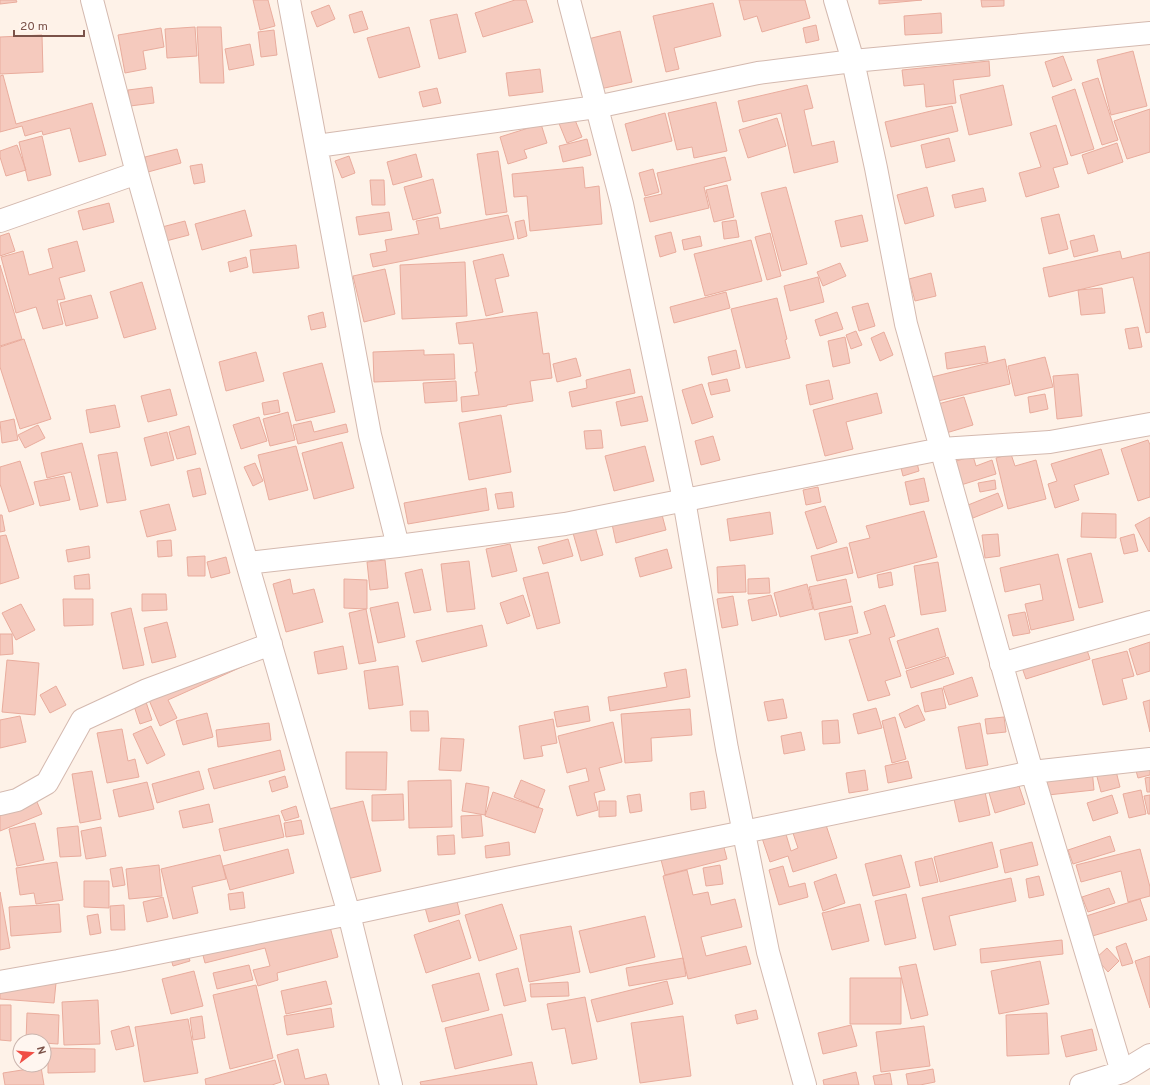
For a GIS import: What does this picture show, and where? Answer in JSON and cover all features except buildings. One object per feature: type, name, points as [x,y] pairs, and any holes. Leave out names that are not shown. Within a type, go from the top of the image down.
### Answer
[{"type":"street","points":[[92,0],[136,173],[349,914],[391,1085]]},
{"type":"street","points":[[289,0],[370,435],[398,546]]},
{"type":"street","points":[[569,0],[622,204],[684,500],[727,749],[768,952],[805,1085]]},
{"type":"street","points":[[835,0],[853,61],[876,168],[906,324],[1032,772],[1122,1072]]},
{"type":"street","points":[[317,146],[596,107],[758,73],[853,61],[1150,33]]},
{"type":"street","points":[[0,221],[136,173]]},
{"type":"street","points":[[247,563],[398,546],[565,524],[941,449],[1050,442],[1150,424]]},
{"type":"street","points":[[1001,664],[1150,622]]},
{"type":"street","points":[[0,804],[17,800],[47,783],[82,720],[146,690],[271,644]]},
{"type":"street","points":[[0,982],[126,959],[349,914],[516,878],[1032,772],[1150,758]]},
{"type":"street","points":[[1081,1085],[1122,1072],[1150,1055]]}]
